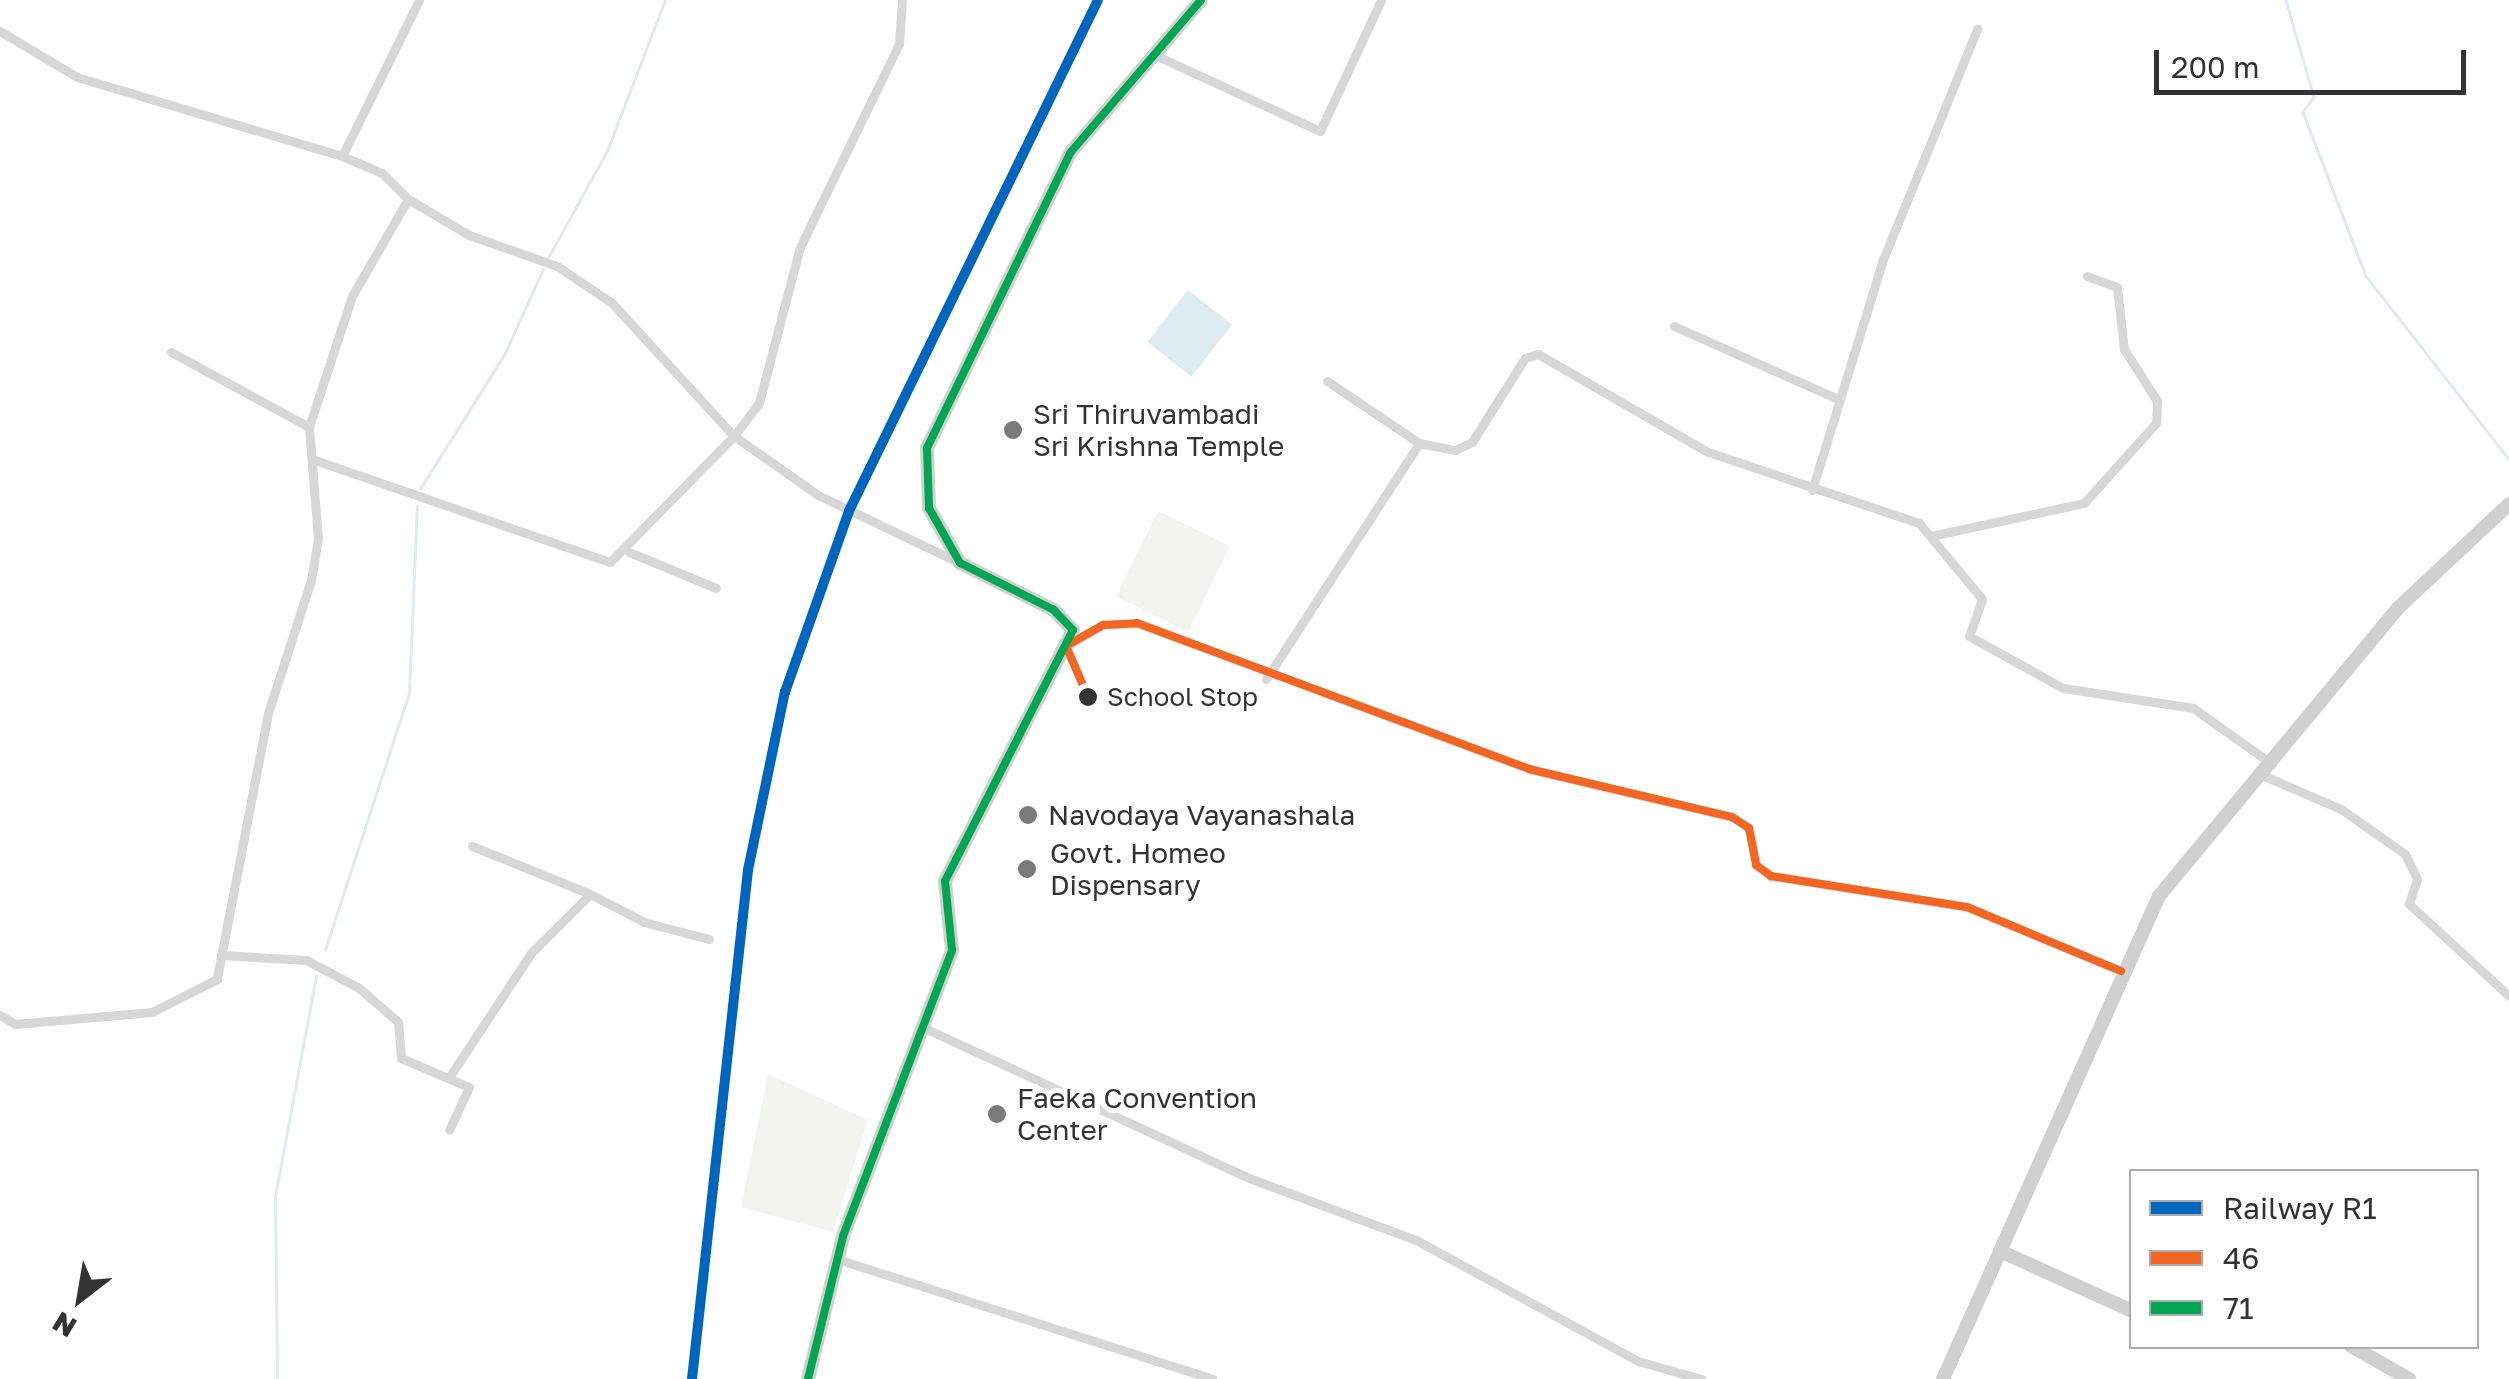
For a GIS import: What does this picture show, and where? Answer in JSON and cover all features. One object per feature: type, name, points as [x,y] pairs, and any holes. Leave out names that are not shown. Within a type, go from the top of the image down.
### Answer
[{"type":"main road","points":[[808,1379],[837,1259],[920,1026],[952,950],[945,881],[1066,646],[1068,620],[960,563],[929,508],[927,448],[1070,153],[1201,0]]},
{"type":"main road","points":[[1943,1379],[2121,971],[2159,896],[2268,770],[2398,608],[2509,504]]},
{"type":"main road","points":[[2000,1251],[2129,1310]]},
{"type":"main road","points":[[2356,1349],[2409,1379]]},
{"type":"street","points":[[342,156],[419,0]]},
{"type":"street","points":[[312,458],[610,562],[629,552],[654,510],[734,436],[759,403],[800,247],[899,44],[902,0]]},
{"type":"street","points":[[1153,54],[1320,132],[1380,0]]},
{"type":"street","points":[[1812,490],[1882,262],[1977,30]]},
{"type":"street","points":[[0,31],[92,82],[342,156],[382,173],[408,199],[469,235],[557,266],[612,302],[734,436],[818,495],[960,563]]},
{"type":"street","points":[[0,1015],[15,1024],[184,1003],[217,978],[268,713],[312,580],[309,426],[352,296],[408,199]]},
{"type":"street","points":[[1931,536],[2084,502],[2156,423],[2157,401],[2124,348],[2117,288],[2087,276]]},
{"type":"street","points":[[1674,326],[1838,400]]},
{"type":"street","points":[[171,352],[309,426]]},
{"type":"street","points":[[1327,380],[1419,443],[1454,450],[1472,442],[1525,358],[1538,354],[1708,452],[1919,523],[1982,599],[1969,636],[2062,688],[2193,708],[2268,770],[2341,808],[2405,854],[2417,879],[2408,904],[2509,996]]},
{"type":"street","points":[[1266,678],[1419,443]]},
{"type":"street","points":[[629,552],[716,588]]},
{"type":"street","points":[[1088,697],[1066,646],[1103,625],[1137,623],[1266,678],[1529,768],[1732,817],[1750,828],[1756,865],[1771,876],[1966,907],[2121,971]]},
{"type":"street","points":[[472,846],[590,894],[644,922],[709,939]]},
{"type":"street","points":[[450,1076],[531,954],[590,894]]},
{"type":"street","points":[[221,955],[306,960],[359,988],[398,1022],[401,1058],[469,1087],[448,1130]]},
{"type":"street","points":[[920,1026],[1249,1178],[1416,1240],[1638,1361],[1701,1379]]},
{"type":"street","points":[[837,1259],[1212,1379]]},
{"type":"shaded area","points":[[1188,290],[1232,324],[1191,376],[1147,342]]},
{"type":"shaded area","points":[[1158,511],[1230,546],[1188,631],[1116,596]]},
{"type":"shaded area","points":[[768,1074],[868,1120],[833,1232],[741,1207]]},
{"type":"waterway","points":[[549,256],[607,151],[665,0]]},
{"type":"waterway","points":[[2286,0],[2314,97],[2303,112],[2366,276],[2509,459]]},
{"type":"waterway","points":[[420,489],[504,355],[543,269]]},
{"type":"waterway","points":[[325,950],[409,693],[417,506]]},
{"type":"waterway","points":[[277,1379],[275,1197],[316,976]]},
{"type":"rail line","name":"R1","points":[[692,1379],[748,870],[785,692],[849,511],[1098,0]]},
{"type":"transit line","name":"71","points":[[808,1379],[843,1236],[952,950],[945,881],[1073,630],[1054,610],[960,563],[929,508],[927,448],[1070,153],[1201,0]]},
{"type":"transit line","name":"46","points":[[1088,697],[1066,646],[1103,625],[1137,623],[1529,769],[1732,817],[1749,828],[1756,865],[1771,876],[1967,907],[2121,971]]},
{"type":"place","name":"Sri Thiruvambadi Sri Krishna Temple","points":[[1013,430]]},
{"type":"place","name":"School Stop","points":[[1088,697]]},
{"type":"place","name":"Navodaya Vayanashala","points":[[1028,815]]},
{"type":"place","name":"Govt. Homeo Dispensary","points":[[1027,869]]},
{"type":"place","name":"Faeka Convention Center","points":[[997,1114]]}]
